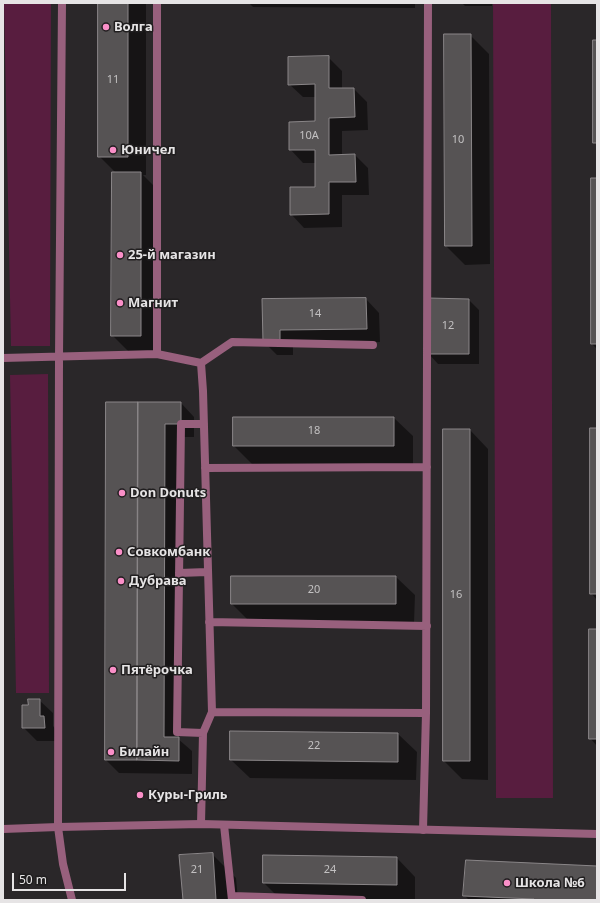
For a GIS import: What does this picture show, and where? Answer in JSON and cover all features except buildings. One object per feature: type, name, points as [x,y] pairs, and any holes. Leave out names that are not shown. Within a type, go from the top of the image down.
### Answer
[{"type":"street","points":[[62,3],[59,356],[58,827],[63,864],[72,900]]},
{"type":"street","points":[[157,3],[157,354]]},
{"type":"street","points":[[423,830],[426,713],[428,3]]},
{"type":"street","points":[[3,358],[157,354],[201,363],[232,342],[373,345]]},
{"type":"street","points":[[201,363],[212,712],[203,733],[202,824]]},
{"type":"street","points":[[203,733],[177,732],[181,424],[204,424]]},
{"type":"street","points":[[205,468],[427,467]]},
{"type":"street","points":[[179,573],[207,572]]},
{"type":"street","points":[[209,622],[426,626]]},
{"type":"street","points":[[212,712],[426,713]]},
{"type":"street","points":[[3,829],[202,824],[224,826],[597,834]]},
{"type":"street","points":[[224,826],[232,898],[362,900]]},
{"type":"shaded area","points":[[4,3],[51,3],[50,346],[11,346]]},
{"type":"shaded area","points":[[493,3],[551,3],[553,798],[496,798]]},
{"type":"shaded area","points":[[48,374],[49,693],[16,693],[10,375]]},
{"type":"place","name":"Волга","points":[[106,27]]},
{"type":"place","name":"Юничел","points":[[113,150]]},
{"type":"place","name":"25-й магазин","points":[[120,255]]},
{"type":"place","name":"Магнит","points":[[120,303]]},
{"type":"place","name":"Don Donuts","points":[[122,493]]},
{"type":"place","name":"Совкомбанк","points":[[119,552]]},
{"type":"place","name":"Дубрава","points":[[121,581]]},
{"type":"place","name":"Пятёрочка","points":[[113,670]]},
{"type":"place","name":"Билайн","points":[[111,752]]},
{"type":"place","name":"Куры-Гриль","points":[[140,795]]},
{"type":"place","name":"Школа №6","points":[[507,883]]}]
